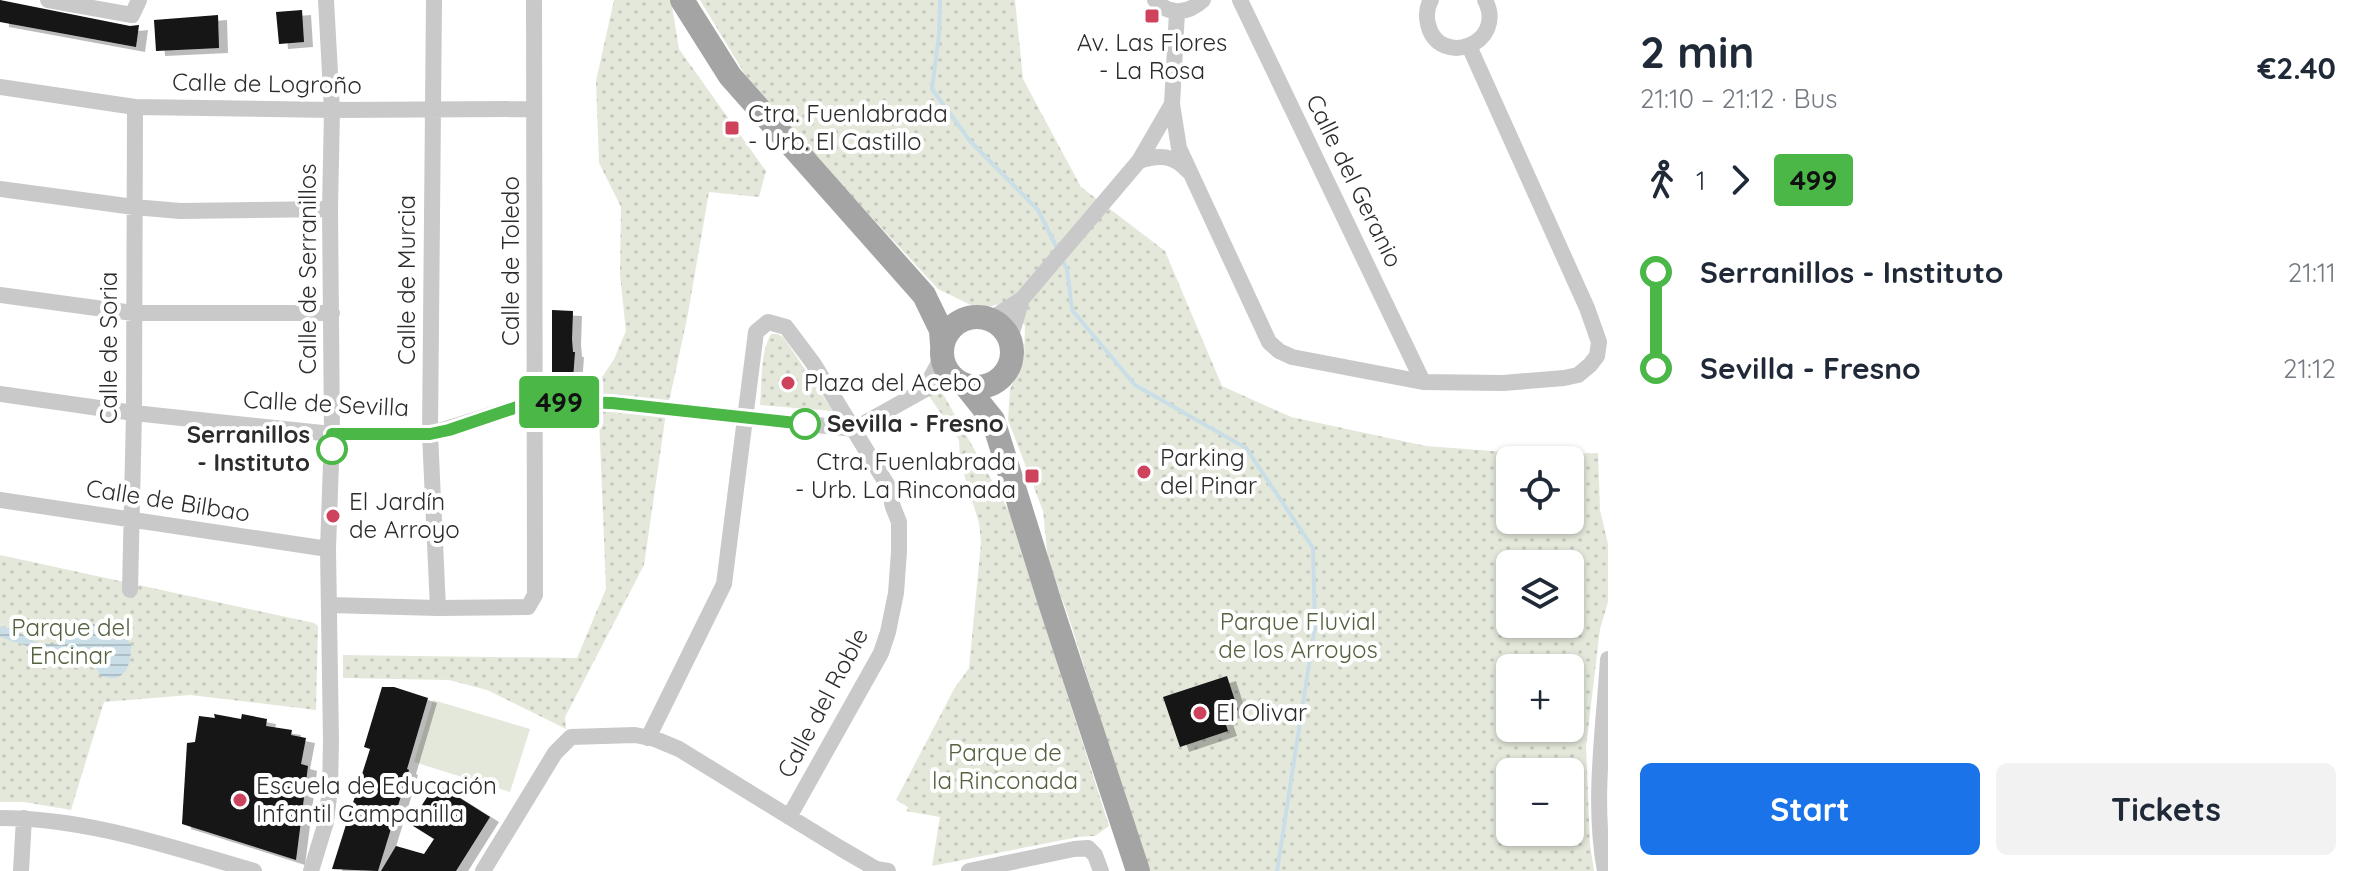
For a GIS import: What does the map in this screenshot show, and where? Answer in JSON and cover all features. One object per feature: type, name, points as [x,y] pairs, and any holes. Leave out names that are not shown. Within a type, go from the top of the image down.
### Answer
[{"type":"main road","points":[[682,0],[730,76],[924,295],[941,330],[944,365],[993,420],[1138,871]]},
{"type":"main road","points":[[924,295],[958,314],[999,324],[1010,351],[1005,373],[987,385],[976,387],[960,382]]},
{"type":"main road","points":[[942,351],[952,327],[980,318]]},
{"type":"main road","points":[[993,420],[1010,351]]},
{"type":"street","points":[[48,0],[132,15],[139,0]]},
{"type":"street","name":"Calle de Serranillos","points":[[311,871],[326,822],[330,788],[328,549],[332,434],[332,110],[326,0]]},
{"type":"street","name":"Calle de Murcia","points":[[434,0],[430,434],[438,608]]},
{"type":"street","name":"Calle de Toledo","points":[[329,605],[528,607],[535,595],[534,0]]},
{"type":"street","points":[[1155,0],[1165,9],[1177,12],[1195,7],[1203,0]]},
{"type":"street","name":"Calle del Geranio","points":[[1240,0],[1423,382]]},
{"type":"street","points":[[1431,0],[1426,15],[1429,30],[1436,39],[1451,48],[1469,46],[1484,35],[1490,15],[1485,0]]},
{"type":"street","points":[[1177,12],[1172,104],[1179,148],[1269,342],[1292,357],[1423,382],[1503,383],[1578,375],[1597,356],[1599,342],[1587,308],[1469,46]]},
{"type":"street","name":"Calle de Logroño","points":[[0,87],[135,107],[534,109]]},
{"type":"street","points":[[980,318],[1022,299],[1139,161],[1172,104]]},
{"type":"street","name":"Calle de Soria","points":[[130,590],[135,107]]},
{"type":"street","points":[[1139,161],[1154,156],[1171,157],[1180,161],[1190,173]]},
{"type":"street","points":[[0,189],[180,211],[330,209]]},
{"type":"street","points":[[0,295],[133,313],[332,313]]},
{"type":"street","points":[[1010,351],[1022,299]]},
{"type":"street","points":[[648,738],[724,584],[756,332],[768,322],[786,327],[813,363],[854,429],[924,390],[960,382]]},
{"type":"street","points":[[924,390],[942,351]]},
{"type":"street","name":"Calle de Sevilla","points":[[0,394],[134,413],[332,434],[430,434],[535,401],[612,403],[854,429]]},
{"type":"street","name":"Calle del Roble","points":[[789,817],[879,657],[896,593],[899,522],[888,486],[854,429]]},
{"type":"street","name":"Calle de Bilbao","points":[[0,500],[328,549]]},
{"type":"street","points":[[1605,871],[1599,840],[1599,790],[1608,659]]},
{"type":"street","points":[[483,871],[555,753],[571,737],[635,735],[679,749],[876,869],[888,871]]},
{"type":"street","points":[[0,818],[24,818],[120,832],[254,871]]},
{"type":"street","points":[[21,871],[24,818]]},
{"type":"street","points":[[969,871],[1088,848],[1095,855],[1101,871]]},
{"type":"green space","points":[[614,0],[671,0],[679,49],[766,171],[759,197],[709,192],[687,319],[665,420],[644,565],[565,717],[566,729],[487,690],[449,680],[343,678],[343,655],[577,658],[606,589],[599,417],[595,388],[614,359],[626,331],[620,275],[621,207],[599,163],[596,81]]},
{"type":"green space","name":"Parque Fluvial de los Arroyos","points":[[700,0],[1015,0],[1023,79],[1081,187],[1165,251],[1222,386],[1291,417],[1426,446],[1496,451],[1496,534],[1584,534],[1584,454],[1598,453],[1600,510],[1608,544],[1608,602],[1600,629],[1586,747],[1594,871],[1147,871],[1071,624],[1048,560],[1043,511],[1008,420],[1010,389],[1024,360],[1025,325],[1000,304],[979,309],[938,289],[746,76]]},
{"type":"green space","name":"Plaza del Acebo","points":[[771,334],[784,338],[833,411],[760,405],[763,359]]},
{"type":"green space","name":"Parque de la Rinconada","points":[[942,392],[1009,511],[1109,826],[1095,836],[932,866],[940,817],[906,811],[908,807],[896,800],[954,689],[969,668],[981,543],[979,523],[960,461],[959,440],[929,396]]},
{"type":"green space","name":"Parque del Encinar","points":[[0,555],[314,623],[318,626],[316,710],[190,695],[104,702],[71,810],[24,802],[0,802]]},
{"type":"green space","points":[[433,700],[530,729],[510,792],[414,762]]},
{"type":"water","points":[[75,620],[88,620],[109,634],[131,643],[130,658],[124,673],[113,678],[101,676],[90,659],[33,648],[0,637],[0,626],[15,630],[37,643],[65,645],[65,632]]},
{"type":"building","points":[[0,0],[130,26],[139,25],[136,47],[0,22]]},
{"type":"building","points":[[302,10],[304,42],[279,44],[276,12]]},
{"type":"building","points":[[218,15],[219,48],[156,51],[154,20]]},
{"type":"building","points":[[552,310],[573,311],[573,379],[552,379]]},
{"type":"building","name":"El Olivar","points":[[1227,676],[1238,710],[1223,716],[1228,731],[1180,747],[1163,697]]},
{"type":"building","points":[[382,687],[394,687],[428,698],[409,770],[378,871],[332,869],[370,749],[364,747]]},
{"type":"building","name":"Escuela de Educación Infantil Campanilla","points":[[214,714],[241,719],[242,714],[267,719],[266,726],[292,730],[291,735],[306,738],[301,764],[308,766],[296,860],[182,824],[187,743],[195,742],[199,716],[215,718]]},
{"type":"building","points":[[436,783],[490,817],[456,871],[381,871],[396,846],[424,854],[434,839],[410,824]]},
{"type":"waterway","points":[[940,0],[932,89],[970,141],[1038,210],[1058,250]]},
{"type":"waterway","points":[[1061,258],[1067,269],[1072,310],[1135,385],[1246,448],[1313,548],[1315,626],[1277,871]]},
{"type":"bus line","name":"499","points":[[332,449],[332,434],[430,434],[535,401],[612,403],[805,424]]},
{"type":"place","name":"Av. Las Flores - La Rosa","points":[[1152,16]]},
{"type":"place","name":"Ctra. Fuenlabrada - Urb. El Castillo","points":[[732,128]]},
{"type":"place","name":"Plaza del Acebo","points":[[788,383]]},
{"type":"place","name":"Sevilla - Fresno","points":[[805,424]]},
{"type":"place","name":"Serranillos - Instituto","points":[[332,449]]},
{"type":"place","name":"Parking del Pinar","points":[[1144,472]]},
{"type":"place","name":"Ctra. Fuenlabrada - Urb. La Rinconada","points":[[1032,476]]},
{"type":"place","name":"El Jardín de Arroyo","points":[[333,516]]},
{"type":"place","name":"El Olivar","points":[[1200,713]]},
{"type":"place","name":"Escuela de Educación Infantil Campanilla","points":[[240,800]]}]
